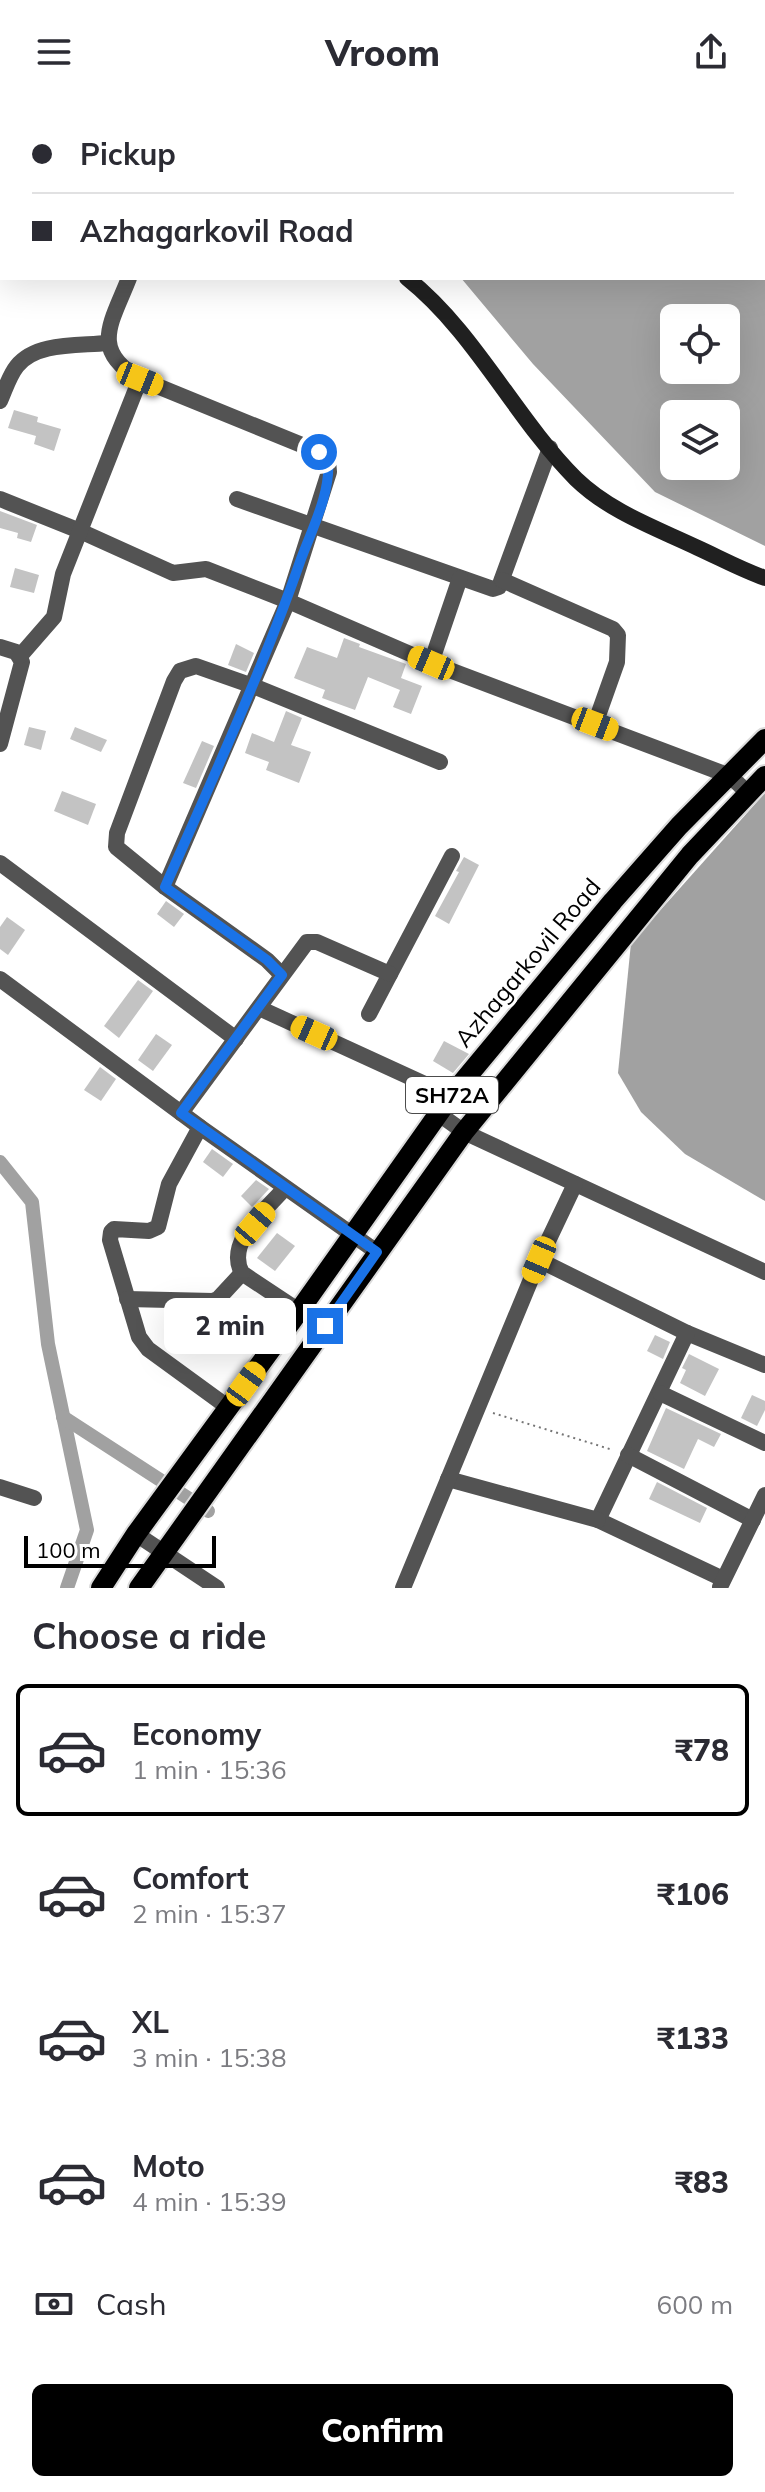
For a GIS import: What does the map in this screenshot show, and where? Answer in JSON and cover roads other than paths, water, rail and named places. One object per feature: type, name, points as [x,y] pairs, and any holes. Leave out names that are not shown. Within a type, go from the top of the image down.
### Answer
[{"type":"main road","points":[[409,280],[433,300],[550,448],[575,478],[596,496],[622,512],[765,578]]},
{"type":"main road","name":"Azhagarkovil Road","points":[[101,1588],[136,1534],[451,1096],[613,901],[679,826],[765,739]]},
{"type":"main road","name":"SH72A","points":[[139,1588],[464,1132],[690,855],[765,776]]},
{"type":"street","points":[[128,280],[107,343],[114,360],[124,370],[319,452],[328,460],[329,472],[288,601],[165,887]]},
{"type":"street","points":[[0,401],[15,368],[29,354],[46,349],[107,343]]},
{"type":"street","points":[[0,744],[22,670],[20,656],[54,617],[63,574],[140,379]]},
{"type":"street","points":[[237,499],[493,589],[499,587],[502,580],[550,448]]},
{"type":"street","points":[[0,499],[173,573],[206,569],[288,601],[431,663],[730,776],[748,793]]},
{"type":"street","points":[[431,663],[460,578]]},
{"type":"street","points":[[502,580],[613,629],[618,635],[617,662],[595,724]]},
{"type":"street","points":[[0,647],[20,656]]},
{"type":"street","points":[[282,975],[267,960],[119,852],[115,839],[180,671],[196,666],[440,762]]},
{"type":"street","points":[[369,1014],[452,856]]},
{"type":"street","points":[[0,863],[236,1039]]},
{"type":"street","points":[[181,1113],[303,944],[311,941],[390,974]]},
{"type":"street","points":[[0,979],[350,1236],[377,1252]]},
{"type":"street","points":[[259,1008],[451,1096]]},
{"type":"street","points":[[439,1114],[464,1132],[765,1272]]},
{"type":"street","points":[[200,1127],[169,1184],[158,1227],[149,1231],[124,1228],[111,1232],[110,1240],[139,1337],[148,1349],[229,1408]]},
{"type":"street","points":[[403,1588],[539,1260],[575,1184]]},
{"type":"street","points":[[285,1188],[240,1242],[237,1264],[242,1273],[299,1311]]},
{"type":"street","points":[[539,1260],[687,1333],[765,1365]]},
{"type":"street","points":[[127,1299],[213,1301],[242,1273]]},
{"type":"street","points":[[598,1520],[687,1333]]},
{"type":"street","points":[[660,1393],[765,1443]]},
{"type":"street","points":[[628,1455],[753,1520]]},
{"type":"street","points":[[448,1479],[598,1520],[721,1584],[765,1495]]},
{"type":"street","points":[[0,1487],[34,1498]]},
{"type":"street","points":[[136,1534],[217,1588]]},
{"type":"waterway","points":[[0,1162],[32,1202],[48,1344],[87,1530],[67,1588]]},
{"type":"waterway","points":[[63,1417],[208,1511]]}]
